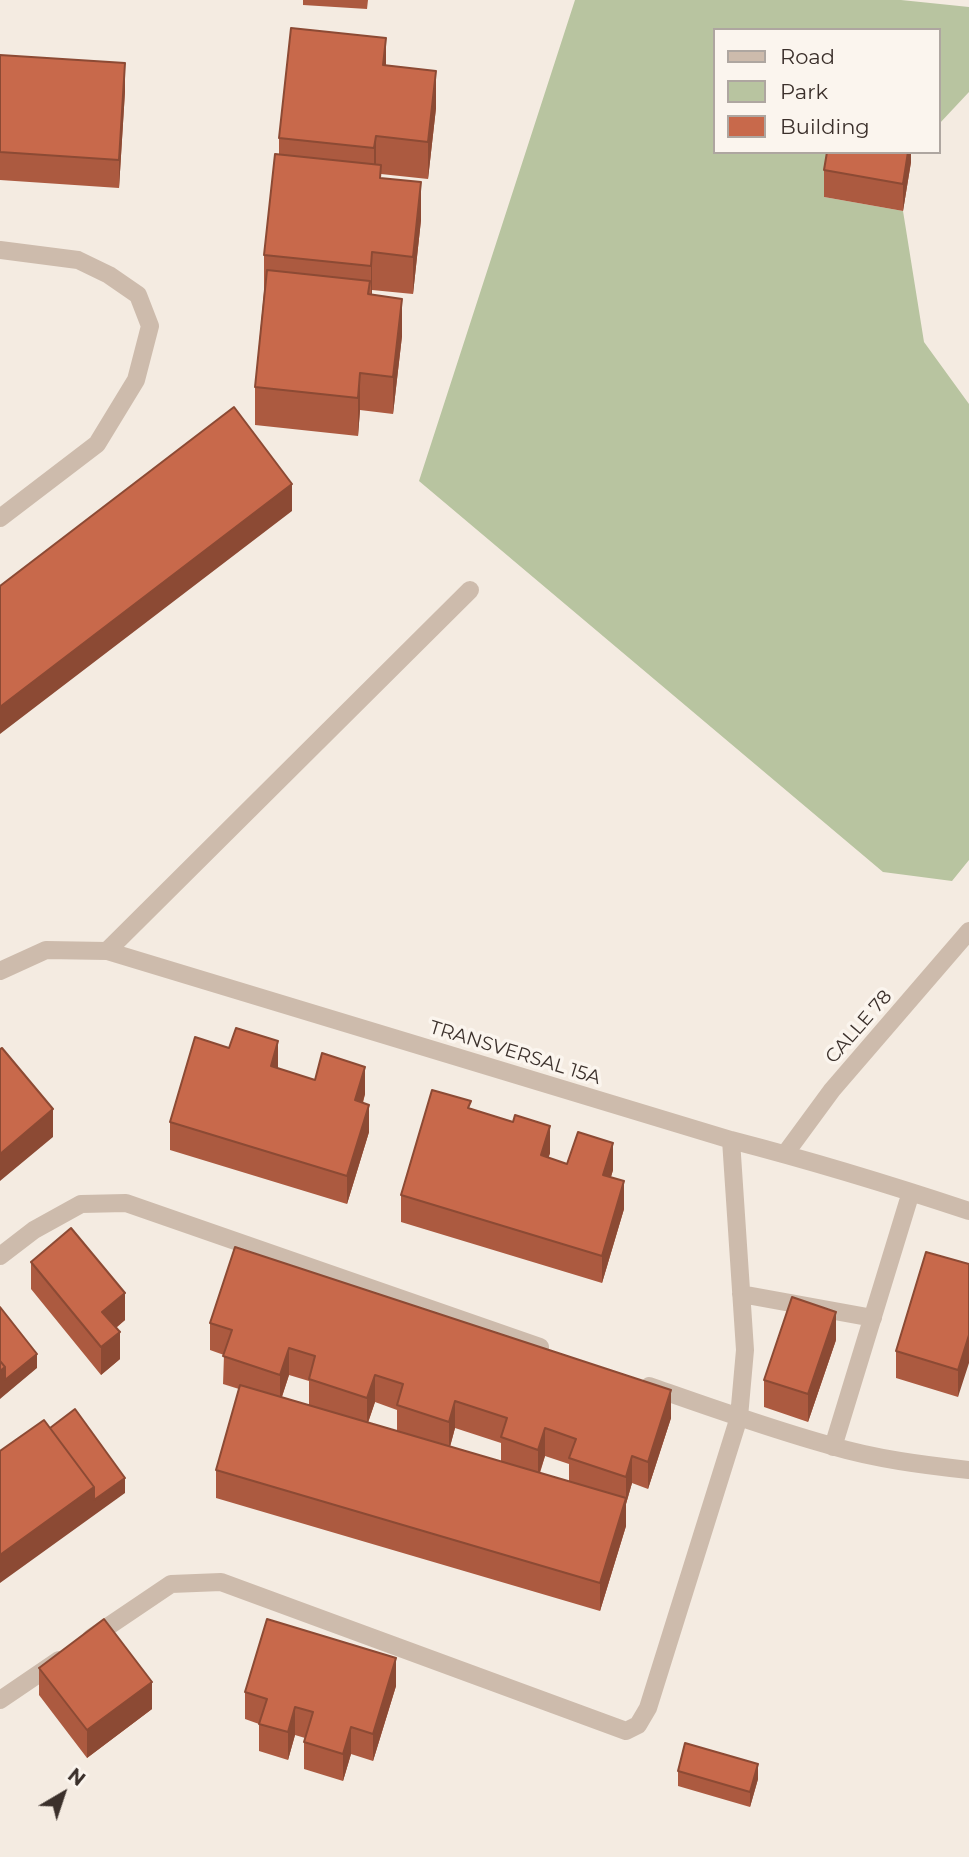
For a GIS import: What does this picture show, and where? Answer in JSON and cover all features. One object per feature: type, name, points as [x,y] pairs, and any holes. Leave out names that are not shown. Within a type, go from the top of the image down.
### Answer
[{"type":"street","points":[[0,250],[78,260],[109,275],[138,295],[150,326],[136,380],[97,444],[0,518]]},
{"type":"street","points":[[107,951],[470,590]]},
{"type":"street","name":"CALLE 78","points":[[785,1154],[832,1090],[969,931]]},
{"type":"street","name":"TRANSVERSAL 15A","points":[[0,971],[46,950],[107,951],[969,1211]]},
{"type":"street","points":[[0,1700],[171,1584],[221,1582],[626,1731],[638,1725],[648,1708],[739,1417],[745,1350],[732,1140]]},
{"type":"street","points":[[833,1447],[911,1192]]},
{"type":"street","points":[[0,1255],[34,1230],[81,1204],[126,1203],[557,1353]]},
{"type":"street","points":[[741,1294],[873,1318]]},
{"type":"street","points":[[635,1381],[833,1447],[917,1464],[969,1470]]},
{"type":"green space","points":[[575,0],[901,0],[969,7],[969,92],[941,122],[941,28],[713,28],[713,154],[831,154],[824,197],[903,211],[924,342],[969,404],[969,860],[952,881],[883,872],[419,481]]},
{"type":"building","points":[[291,28],[386,38],[383,65],[436,71],[428,142],[376,136],[374,148],[279,138]]},
{"type":"building","points":[[0,55],[125,63],[119,160],[0,152]]},
{"type":"building","points":[[275,154],[381,165],[380,178],[421,182],[413,257],[372,252],[371,266],[264,255]]},
{"type":"building","points":[[827,154],[908,154],[903,184],[824,170]]},
{"type":"building","points":[[267,270],[370,281],[368,294],[402,299],[393,377],[360,373],[358,398],[255,387]]},
{"type":"building","points":[[234,407],[292,484],[0,707],[0,586]]},
{"type":"building","points":[[236,1028],[278,1041],[271,1066],[315,1080],[322,1053],[365,1067],[355,1100],[369,1105],[347,1176],[170,1122],[195,1037],[229,1048]]},
{"type":"building","points":[[2,1048],[53,1109],[0,1154],[0,1049]]},
{"type":"building","points":[[432,1090],[471,1101],[468,1108],[513,1122],[515,1115],[550,1126],[541,1155],[567,1164],[578,1132],[613,1143],[603,1175],[624,1181],[602,1256],[401,1195]]},
{"type":"building","points":[[71,1228],[125,1293],[102,1312],[120,1332],[101,1347],[31,1262]]},
{"type":"building","points":[[235,1247],[671,1390],[648,1462],[632,1456],[626,1477],[569,1458],[576,1439],[545,1428],[538,1450],[501,1437],[507,1418],[455,1401],[449,1422],[397,1405],[403,1384],[375,1375],[367,1398],[309,1379],[315,1356],[289,1348],[280,1375],[223,1356],[232,1330],[210,1323]]},
{"type":"building","points":[[926,1252],[969,1264],[969,1335],[958,1370],[896,1351]]},
{"type":"building","points":[[792,1297],[836,1312],[808,1394],[764,1380]]},
{"type":"building","points":[[0,1307],[37,1354],[5,1380],[5,1367],[0,1361]]},
{"type":"building","points":[[240,1385],[626,1498],[600,1583],[216,1470]]},
{"type":"building","points":[[75,1409],[125,1478],[94,1500],[94,1487],[50,1428]]},
{"type":"building","points":[[44,1420],[94,1487],[0,1555],[0,1451]]},
{"type":"building","points":[[104,1619],[152,1682],[87,1730],[39,1668]]},
{"type":"building","points":[[267,1619],[396,1658],[373,1734],[351,1727],[343,1754],[304,1742],[313,1712],[295,1707],[288,1732],[259,1724],[267,1699],[245,1692]]},
{"type":"building","points":[[685,1743],[758,1764],[750,1792],[678,1771]]}]
